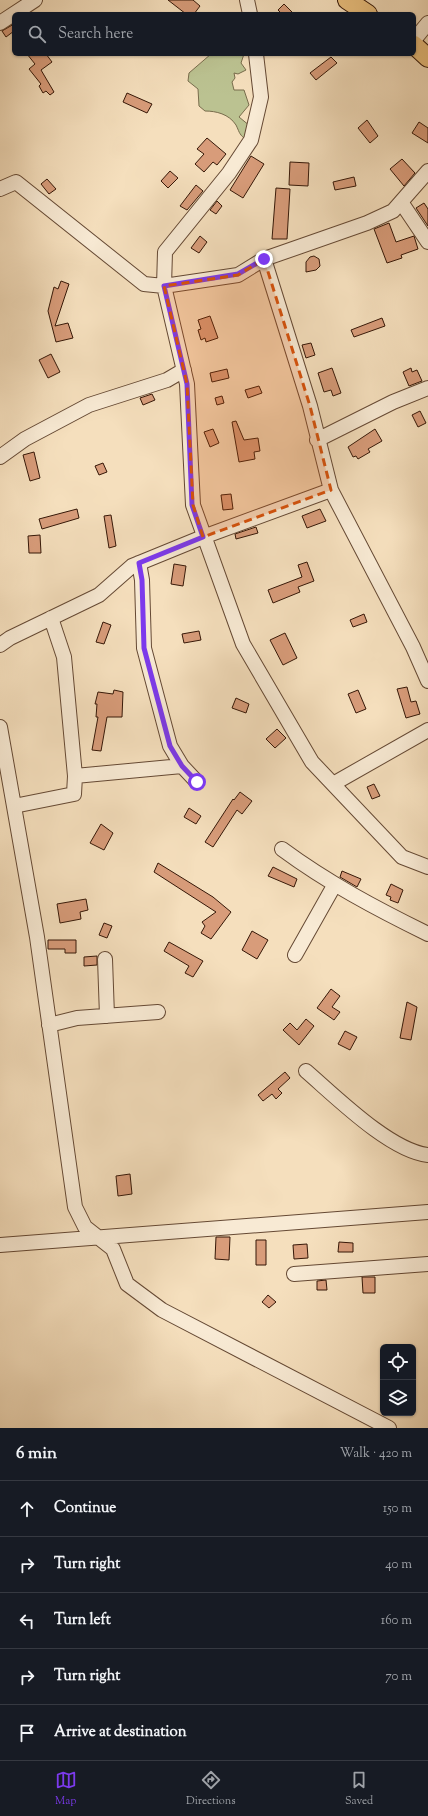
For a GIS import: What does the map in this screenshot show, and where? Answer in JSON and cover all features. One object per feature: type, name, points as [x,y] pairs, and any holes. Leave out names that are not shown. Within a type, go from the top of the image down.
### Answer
[{"type":"main road","points":[[347,0],[365,12]]},
{"type":"main road","points":[[416,47],[428,58]]},
{"type":"street","points":[[17,12],[35,0]]},
{"type":"street","points":[[247,0],[250,12]]},
{"type":"street","points":[[0,23],[12,15]]},
{"type":"street","points":[[416,38],[428,23]]},
{"type":"street","points":[[256,56],[261,97],[251,140],[224,178],[165,252],[164,286],[187,384],[192,505],[243,644],[312,762],[402,857],[428,867]]},
{"type":"street","points":[[0,189],[16,182],[144,284],[164,286],[238,274],[264,259],[367,223],[393,211],[428,172]]},
{"type":"street","points":[[401,202],[428,242]]},
{"type":"street","points":[[264,259],[310,406],[317,440],[331,490],[413,647],[428,681]]},
{"type":"street","points":[[0,457],[25,439],[89,405],[167,380],[184,370]]},
{"type":"street","points":[[317,440],[393,402],[428,388]]},
{"type":"street","points":[[0,645],[10,638],[99,595],[132,566],[203,537],[331,490]]},
{"type":"street","points":[[139,563],[142,580],[144,648],[170,746],[182,766],[197,782]]},
{"type":"street","points":[[14,806],[74,794],[75,776],[64,657],[51,618]]},
{"type":"street","points":[[0,727],[37,937],[75,1207],[85,1227],[113,1250],[127,1284],[162,1310],[389,1428]]},
{"type":"street","points":[[333,784],[428,730]]},
{"type":"street","points":[[75,776],[182,766]]},
{"type":"street","points":[[282,849],[305,866],[375,908],[428,934]]},
{"type":"street","points":[[295,955],[335,884]]},
{"type":"street","points":[[105,959],[107,1016]]},
{"type":"street","points":[[49,1024],[77,1018],[158,1012]]},
{"type":"street","points":[[306,1071],[369,1125],[397,1143],[422,1154],[428,1155]]},
{"type":"street","points":[[0,1245],[428,1212]]},
{"type":"street","points":[[294,1274],[428,1264]]},
{"type":"highlighted area","points":[[264,259],[310,406],[331,490],[203,537],[193,505],[187,384],[164,286],[238,275]]},
{"type":"green space","points":[[209,56],[243,56],[241,63],[246,70],[238,74],[234,73],[235,78],[232,82],[234,90],[244,90],[249,105],[239,117],[250,126],[244,138],[230,118],[218,113],[205,111],[199,106],[198,89],[188,81],[189,73]]},
{"type":"building","points":[[168,0],[193,0],[200,6],[196,12],[183,12]]},
{"type":"building","points":[[284,4],[292,12],[280,12],[278,10]]},
{"type":"building","points":[[12,25],[12,32],[6,37],[2,31]]},
{"type":"building","points":[[29,56],[48,56],[52,62],[41,70],[54,92],[50,95],[46,91],[43,93],[39,86],[41,84],[29,69],[35,64]]},
{"type":"building","points":[[331,57],[337,63],[316,80],[310,73]]},
{"type":"building","points":[[127,93],[152,104],[147,113],[123,102]]},
{"type":"building","points":[[367,120],[378,136],[370,143],[358,128]]},
{"type":"building","points":[[419,122],[428,128],[428,143],[412,133]]},
{"type":"building","points":[[207,138],[226,154],[217,165],[213,162],[204,172],[195,164],[204,154],[197,149]]},
{"type":"building","points":[[251,156],[264,164],[243,198],[230,190]]},
{"type":"building","points":[[402,159],[415,173],[404,186],[390,169]]},
{"type":"building","points":[[290,162],[309,163],[308,186],[289,185]]},
{"type":"building","points":[[170,171],[178,178],[168,188],[161,181]]},
{"type":"building","points":[[354,177],[356,186],[335,190],[333,182]]},
{"type":"building","points":[[47,179],[56,189],[49,194],[41,184]]},
{"type":"building","points":[[196,185],[203,191],[187,210],[180,206]]},
{"type":"building","points":[[276,188],[290,189],[287,239],[272,239]]},
{"type":"building","points":[[217,201],[222,206],[216,214],[210,210]]},
{"type":"building","points":[[424,203],[428,209],[428,226],[416,208]]},
{"type":"building","points":[[389,223],[396,242],[414,236],[418,249],[401,255],[402,258],[387,263],[374,229]]},
{"type":"building","points":[[200,236],[207,242],[199,253],[191,248]]},
{"type":"building","points":[[314,256],[319,259],[320,266],[316,270],[306,272],[306,262],[310,257]]},
{"type":"building","points":[[61,281],[69,284],[55,326],[68,323],[73,338],[56,342],[48,311],[54,287],[58,289]]},
{"type":"building","points":[[210,316],[218,338],[206,342],[205,338],[201,340],[198,330],[201,329],[198,320]]},
{"type":"building","points":[[382,318],[385,326],[354,337],[351,330]]},
{"type":"building","points":[[311,343],[315,355],[306,358],[302,345]]},
{"type":"building","points":[[51,354],[60,372],[48,378],[39,360]]},
{"type":"building","points":[[332,368],[341,393],[333,396],[331,390],[324,392],[318,373]]},
{"type":"building","points":[[411,368],[412,372],[417,370],[422,381],[409,386],[403,372]]},
{"type":"building","points":[[227,369],[229,378],[212,382],[210,373]]},
{"type":"building","points":[[259,386],[262,393],[248,398],[245,390]]},
{"type":"building","points":[[152,394],[155,400],[143,405],[140,398]]},
{"type":"building","points":[[222,396],[224,403],[217,405],[215,398]]},
{"type":"building","points":[[420,411],[426,423],[418,427],[412,415]]},
{"type":"building","points":[[236,421],[244,440],[258,438],[260,451],[254,452],[255,459],[239,462],[232,422]]},
{"type":"building","points":[[213,429],[219,443],[210,447],[204,432]]},
{"type":"building","points":[[375,429],[382,441],[368,449],[370,452],[358,459],[356,456],[353,457],[348,447]]},
{"type":"building","points":[[34,452],[40,478],[30,481],[23,455]]},
{"type":"building","points":[[103,463],[107,472],[99,475],[95,466]]},
{"type":"building","points":[[231,494],[233,509],[223,510],[221,495]]},
{"type":"building","points":[[77,509],[79,518],[42,529],[39,519]]},
{"type":"building","points":[[320,509],[326,521],[307,528],[302,516]]},
{"type":"building","points":[[111,515],[116,546],[109,548],[104,516]]},
{"type":"building","points":[[256,527],[258,533],[236,539],[235,534]]},
{"type":"building","points":[[40,535],[41,553],[29,553],[28,536]]},
{"type":"building","points":[[307,562],[314,581],[298,587],[300,592],[273,603],[268,590],[302,577],[298,565]]},
{"type":"building","points":[[174,564],[186,566],[183,586],[171,584]]},
{"type":"building","points":[[364,614],[367,622],[353,627],[350,620]]},
{"type":"building","points":[[103,622],[111,625],[104,644],[96,642]]},
{"type":"building","points":[[199,631],[201,640],[184,643],[182,634]]},
{"type":"building","points":[[285,633],[297,658],[283,665],[270,640]]},
{"type":"building","points":[[407,687],[411,702],[416,701],[420,714],[406,718],[397,689]]},
{"type":"building","points":[[114,690],[123,692],[122,717],[107,717],[101,751],[92,750],[98,717],[96,717],[97,704],[95,704],[98,692],[113,694]]},
{"type":"building","points":[[358,690],[366,709],[356,713],[348,694]]},
{"type":"building","points":[[236,698],[249,704],[246,713],[232,708]]},
{"type":"building","points":[[277,729],[286,738],[275,748],[266,739]]},
{"type":"building","points":[[374,784],[380,796],[372,799],[367,787]]},
{"type":"building","points":[[240,792],[252,801],[242,814],[237,810],[213,847],[205,842],[233,799],[234,800]]},
{"type":"building","points":[[189,808],[201,816],[196,824],[184,817]]},
{"type":"building","points":[[101,824],[113,833],[104,850],[90,843]]},
{"type":"building","points":[[158,863],[213,897],[231,912],[211,939],[201,933],[205,926],[202,922],[216,912],[154,872]]},
{"type":"building","points":[[273,867],[297,879],[294,887],[268,876]]},
{"type":"building","points":[[342,871],[361,879],[357,887],[340,877]]},
{"type":"building","points":[[391,884],[403,890],[398,903],[390,900],[391,897],[386,895]]},
{"type":"building","points":[[86,899],[88,910],[80,912],[81,919],[60,923],[57,904]]},
{"type":"building","points":[[104,923],[112,926],[107,938],[99,935]]},
{"type":"building","points":[[252,931],[268,940],[257,959],[242,950]]},
{"type":"building","points":[[48,940],[76,940],[76,953],[65,953],[65,949],[48,949]]},
{"type":"building","points":[[169,942],[203,961],[193,977],[185,973],[189,966],[164,951]]},
{"type":"building","points":[[97,956],[97,965],[84,966],[84,957]]},
{"type":"building","points":[[331,989],[340,996],[332,1007],[340,1012],[334,1020],[317,1008]]},
{"type":"building","points":[[407,1002],[417,1007],[411,1040],[400,1038]]},
{"type":"building","points":[[306,1019],[314,1026],[299,1045],[283,1030],[290,1023],[297,1030]]},
{"type":"building","points":[[345,1031],[357,1037],[350,1050],[338,1044]]},
{"type":"building","points":[[285,1072],[290,1078],[278,1089],[282,1093],[276,1099],[272,1094],[263,1101],[258,1095]]},
{"type":"building","points":[[130,1174],[132,1194],[118,1196],[116,1176]]},
{"type":"building","points":[[216,1237],[230,1237],[229,1260],[215,1259]]},
{"type":"building","points":[[256,1240],[266,1240],[266,1265],[256,1265]]},
{"type":"building","points":[[339,1242],[353,1243],[353,1252],[338,1252]]},
{"type":"building","points":[[307,1244],[308,1258],[294,1259],[293,1245]]},
{"type":"building","points":[[362,1277],[375,1277],[375,1293],[363,1293]]},
{"type":"building","points":[[326,1280],[327,1290],[317,1290],[317,1281]]},
{"type":"building","points":[[268,1295],[276,1302],[269,1308],[262,1302]]},
{"type":"route","points":[[197,782],[182,766],[170,746],[144,648],[142,580],[139,563],[203,537],[192,505],[187,384],[164,286],[238,274],[264,259]]}]
